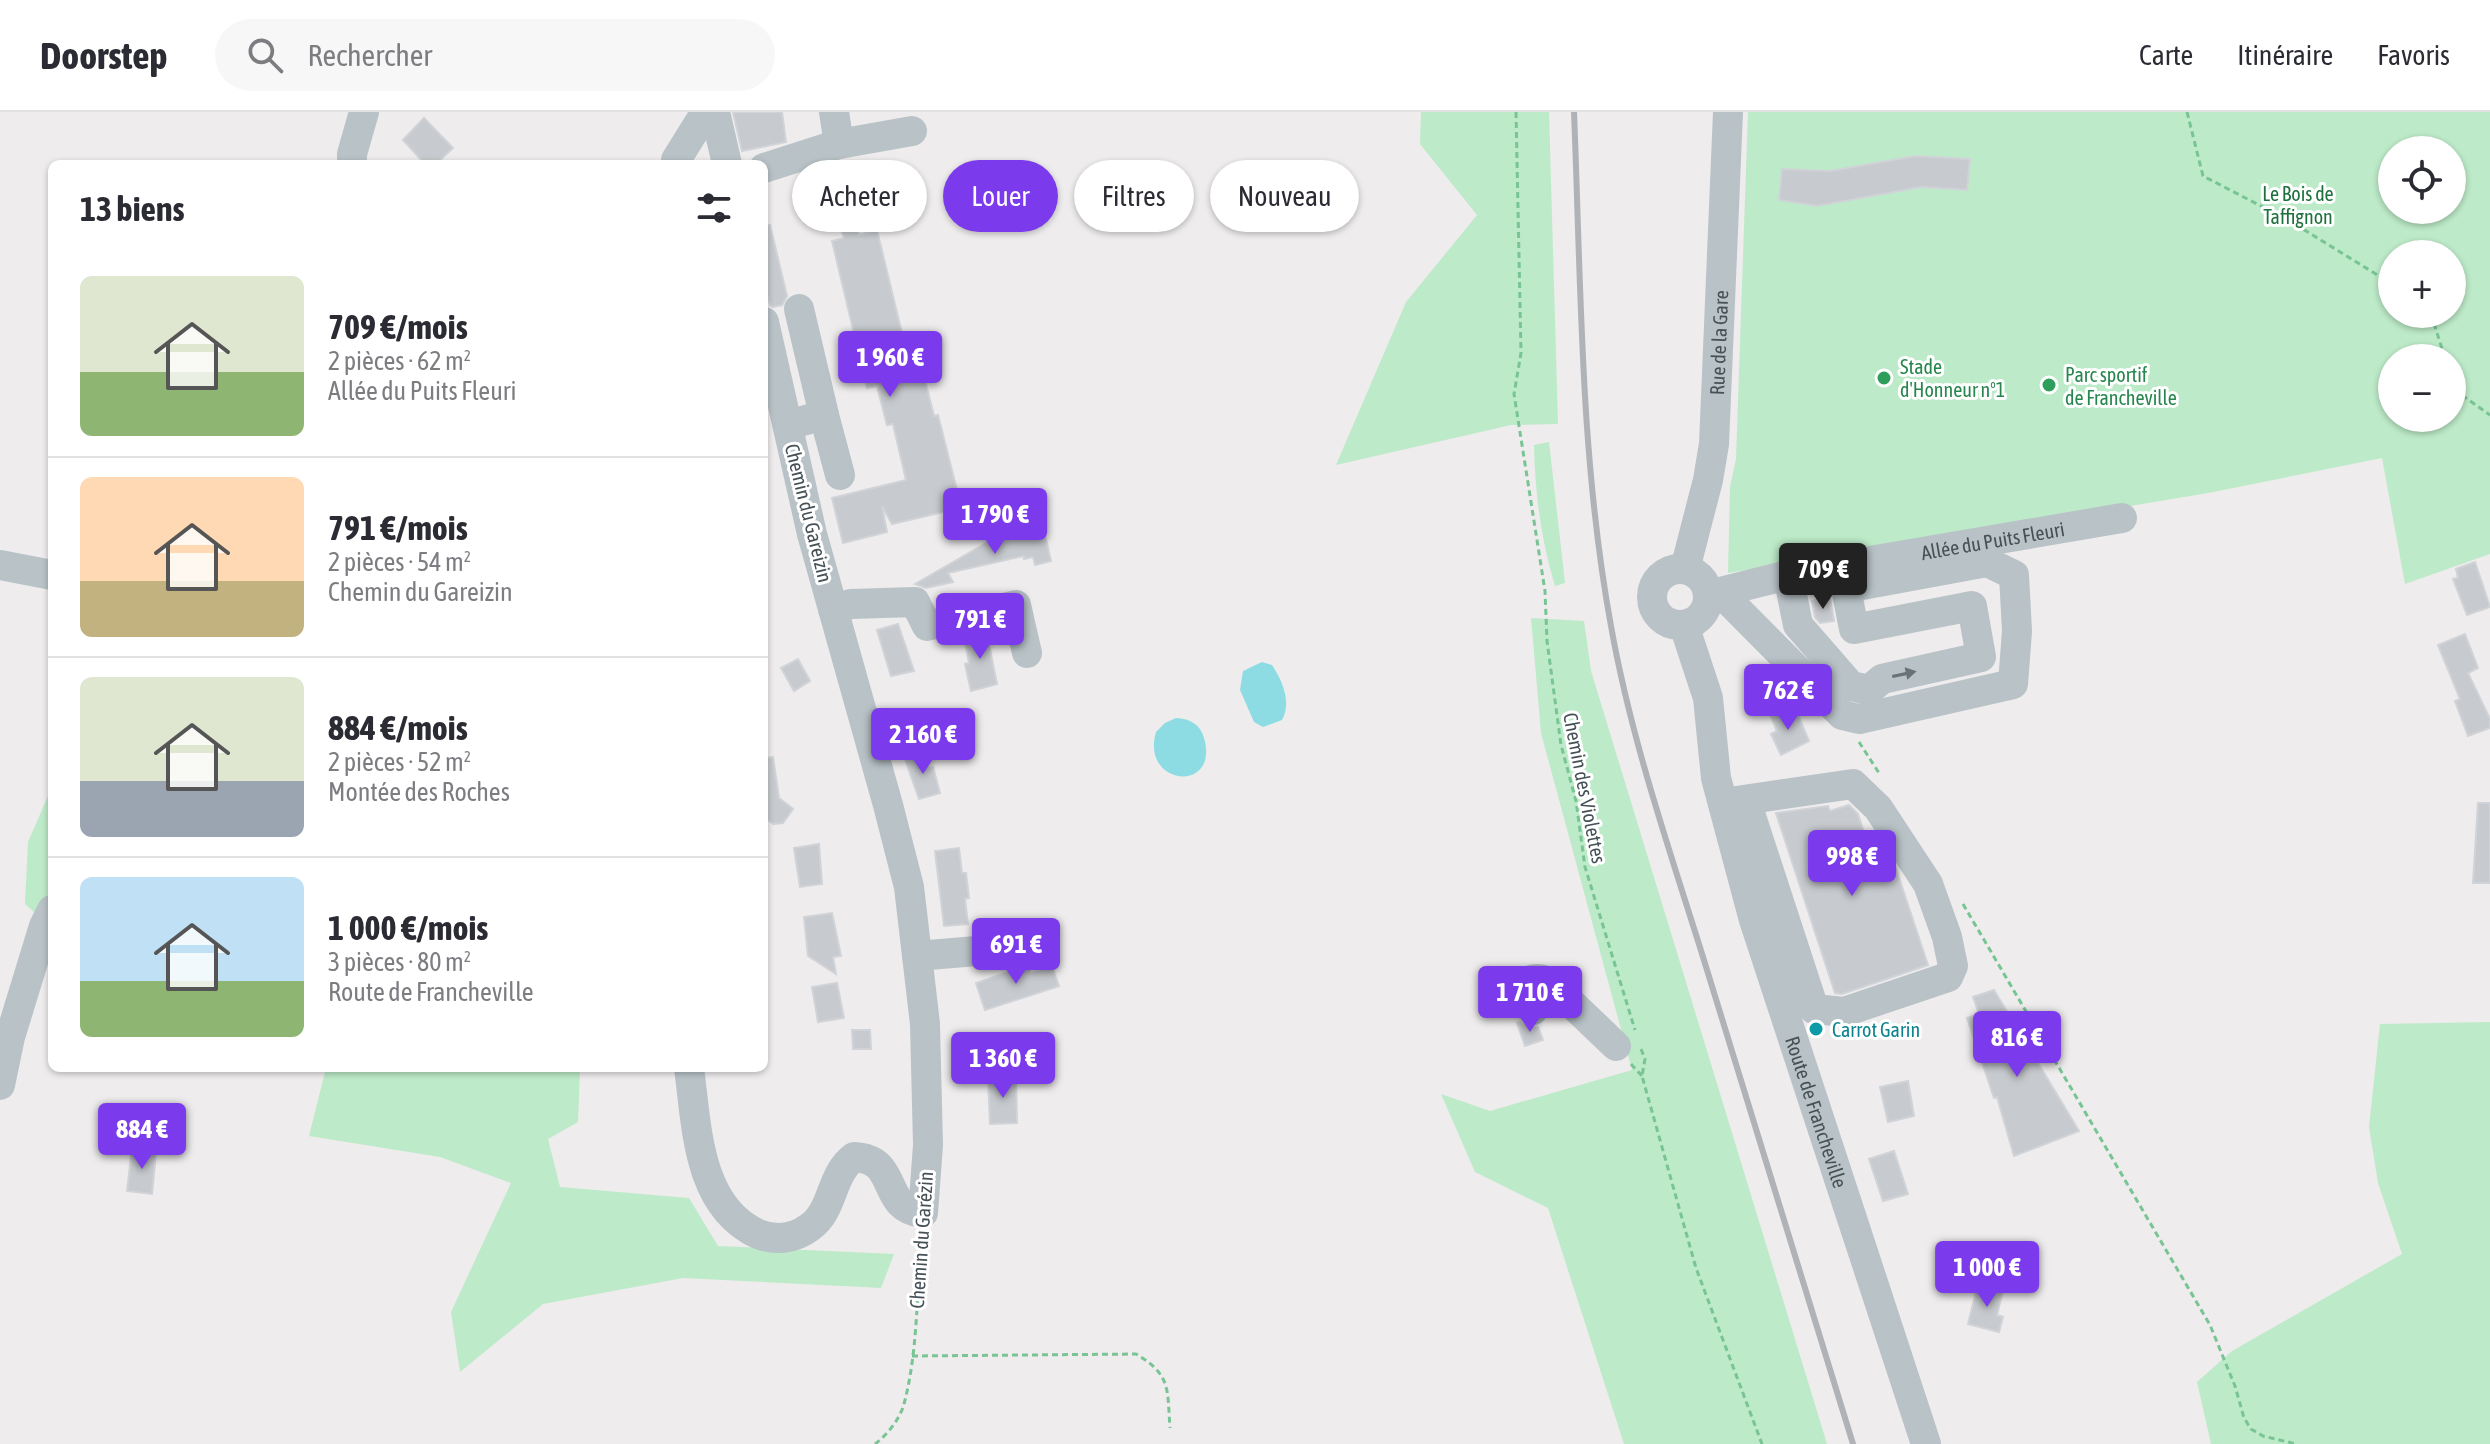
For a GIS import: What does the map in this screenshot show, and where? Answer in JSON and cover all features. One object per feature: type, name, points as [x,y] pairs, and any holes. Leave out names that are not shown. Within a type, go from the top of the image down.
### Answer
[{"type":"street","points":[[352,160],[364,112]]},
{"type":"street","points":[[834,112],[839,144]]},
{"type":"street","name":"Rue de la Gare","points":[[1685,569],[1714,444],[1728,112]]},
{"type":"street","points":[[685,160],[706,136],[709,118]]},
{"type":"street","points":[[709,118],[725,160]]},
{"type":"street","points":[[768,167],[839,144],[912,131]]},
{"type":"street","points":[[799,309],[840,475]]},
{"type":"street","name":"Chemin du Gareizin","points":[[768,339],[812,534],[909,887],[925,1024]]},
{"type":"street","points":[[788,425],[824,415]]},
{"type":"street","name":"Allée du Puits Fleuri","points":[[1715,594],[1788,575],[1843,577],[2122,518]]},
{"type":"street","points":[[1715,594],[1699,618],[1684,625],[1675,625],[1655,609],[1652,592],[1660,577],[1676,569],[1685,569],[1701,578],[1851,717],[2013,684],[2017,631],[2014,575],[1987,562],[1843,577],[1854,629],[1972,606],[1981,657],[1882,679],[1869,690],[1851,686],[1798,625],[1788,575]]},
{"type":"street","points":[[0,565],[48,574]]},
{"type":"street","name":"Chemin du Gareizin","points":[[833,609],[851,604],[915,602],[927,626],[1016,605],[1027,653]]},
{"type":"street","points":[[1684,625],[1708,698],[1728,794],[1853,784],[1878,808],[1928,884],[1947,937],[1953,966],[1948,977],[1844,1012],[1800,1013]]},
{"type":"street","name":"Route de Francheville","points":[[1728,794],[1754,920],[1800,1013],[1926,1444]]},
{"type":"street","points":[[0,1085],[5,1036],[48,918]]},
{"type":"street","points":[[917,956],[1000,949]]},
{"type":"street","points":[[1533,1010],[1520,994],[1521,984],[1541,978],[1631,1043]]},
{"type":"street","name":"Chemin du Garézin","points":[[923,1213],[928,1145],[925,1024]]},
{"type":"street","points":[[690,1072],[707,1175],[722,1206],[741,1226],[766,1237],[784,1239],[810,1227],[825,1211],[843,1166],[854,1157],[870,1157],[880,1166],[900,1205],[911,1212],[923,1213]]},
{"type":"path","name":"Chemin des Violettes","points":[[1516,112],[1521,353],[1514,394],[1545,591],[1547,641],[1561,745],[1576,801],[1585,867],[1631,1043],[1645,1059],[1642,1076],[1696,1268],[1762,1444]]},
{"type":"path","points":[[2187,112],[2203,176],[2290,221],[2378,275]]},
{"type":"path","points":[[2466,398],[2490,415]]},
{"type":"path","points":[[1851,717],[1879,773]]},
{"type":"path","points":[[1960,899],[2210,1325],[2235,1386],[2244,1418],[2251,1429],[2263,1436],[2296,1444]]},
{"type":"path","name":"Chemin du Garézin","points":[[875,1444],[885,1436],[904,1407],[912,1356],[923,1213]]},
{"type":"path","points":[[912,1356],[1136,1354],[1157,1366],[1166,1385],[1170,1428]]},
{"type":"green space","points":[[1421,112],[1549,112],[1558,424],[1511,425],[1336,465],[1406,302],[1477,215],[1420,144]]},
{"type":"green space","name":"Parc sportif de Francheville","points":[[1748,112],[2490,112],[2490,554],[2405,584],[2382,458],[2208,493],[1728,573],[1730,487],[1736,459]]},
{"type":"green space","points":[[1549,442],[1565,583],[1555,586],[1542,534],[1534,445]]},
{"type":"green space","points":[[1531,618],[1584,621],[1591,671],[1827,1444],[1624,1444],[1548,1208],[1475,1172],[1441,1094],[1490,1111],[1632,1070],[1541,733]]},
{"type":"green space","points":[[48,796],[48,924],[25,904],[28,842]]},
{"type":"green space","points":[[2490,1022],[2490,1444],[2211,1444],[2197,1382],[2232,1351],[2402,1254],[2378,1183],[2369,1127],[2380,1024]]},
{"type":"green space","points":[[325,1072],[580,1072],[578,1122],[548,1139],[560,1187],[689,1198],[718,1246],[894,1254],[881,1288],[683,1278],[543,1304],[460,1372],[451,1312],[511,1183],[440,1157],[309,1136]]},
{"type":"water","points":[[1262,662],[1272,665],[1276,671],[1286,706],[1282,720],[1263,727],[1254,722],[1240,690],[1243,671]]},
{"type":"water","points":[[1176,718],[1194,723],[1204,738],[1206,756],[1201,768],[1192,775],[1180,776],[1168,772],[1159,764],[1154,750],[1156,732]]},
{"type":"building","points":[[733,112],[782,112],[786,142],[742,151]]},
{"type":"building","points":[[424,118],[453,148],[440,160],[421,160],[403,140]]},
{"type":"building","points":[[1915,156],[1970,159],[1967,190],[1921,187],[1817,206],[1779,200],[1782,169],[1830,171]]},
{"type":"building","points":[[768,225],[787,296],[782,305],[773,307],[768,297]]},
{"type":"building","points":[[842,232],[858,232],[859,235],[877,232],[913,379],[924,376],[934,416],[938,415],[957,490],[948,492],[952,510],[892,524],[882,506],[887,532],[843,543],[832,498],[906,480],[893,424],[887,425],[877,386],[867,388],[832,241],[844,238]]},
{"type":"building","points":[[1044,530],[1051,561],[1035,565],[1033,557],[1024,559],[1024,556],[948,573],[953,582],[926,588],[915,584],[988,542]]},
{"type":"building","points":[[2475,562],[2490,607],[2467,615],[2453,579],[2458,578],[2456,569]]},
{"type":"building","points":[[1830,598],[1834,621],[1820,623],[1815,617],[1812,601]]},
{"type":"building","points":[[898,624],[914,671],[891,676],[877,630]]},
{"type":"building","points":[[986,630],[997,684],[971,691],[965,664],[969,663],[964,636]]},
{"type":"building","points":[[2465,634],[2478,668],[2468,673],[2490,719],[2490,728],[2468,736],[2455,701],[2460,699],[2438,645]]},
{"type":"building","points":[[798,659],[810,681],[794,691],[781,668]]},
{"type":"building","points":[[1787,710],[1790,717],[1797,713],[1809,741],[1781,755],[1771,734],[1777,731],[1771,717]]},
{"type":"building","points":[[924,753],[928,768],[933,767],[940,793],[919,799],[905,759]]},
{"type":"building","points":[[773,757],[779,798],[793,809],[783,823],[773,824],[768,820],[768,758]]},
{"type":"building","points":[[2478,803],[2490,803],[2490,883],[2473,883]]},
{"type":"building","points":[[1849,805],[1858,814],[1867,842],[1877,839],[1895,866],[1928,965],[1842,994],[1835,993],[1776,813],[1828,806],[1830,811]]},
{"type":"building","points":[[819,844],[822,884],[800,887],[794,848]]},
{"type":"building","points":[[959,848],[969,898],[965,899],[968,924],[944,926],[935,851]]},
{"type":"building","points":[[832,913],[841,956],[833,957],[836,974],[808,956],[804,917]]},
{"type":"building","points":[[1028,965],[1031,973],[1052,966],[1059,986],[985,1010],[976,983]]},
{"type":"building","points":[[837,983],[844,1018],[818,1022],[812,987]]},
{"type":"building","points":[[1994,990],[2079,1131],[2014,1156],[1997,1097],[1994,1098],[1967,1018],[1979,1014],[1973,997]]},
{"type":"building","points":[[1517,1023],[1527,1027],[1538,1027],[1543,1040],[1525,1046]]},
{"type":"building","points":[[852,1030],[870,1030],[871,1049],[853,1049]]},
{"type":"building","points":[[1016,1076],[1017,1123],[990,1124],[988,1077]]},
{"type":"building","points":[[1908,1081],[1914,1116],[1888,1122],[1880,1087]]},
{"type":"building","points":[[132,1148],[156,1152],[152,1194],[127,1191]]},
{"type":"building","points":[[1894,1151],[1908,1194],[1883,1201],[1869,1159]]},
{"type":"building","points":[[1978,1284],[2003,1290],[1997,1315],[2003,1317],[1999,1332],[1968,1324]]},
{"type":"railway","points":[[1574,112],[1581,305],[1593,498],[1619,668],[1652,793],[1853,1444]]},
{"type":"place","name":"Stade d'Honneur n°1","points":[[1884,378]]},
{"type":"place","name":"Parc sportif de Francheville","points":[[2049,385]]},
{"type":"place","name":"Carrot Garin","points":[[1816,1029]]},
{"type":"park label","name":"Le Bois de Taffignon","points":[[2298,204]]}]
